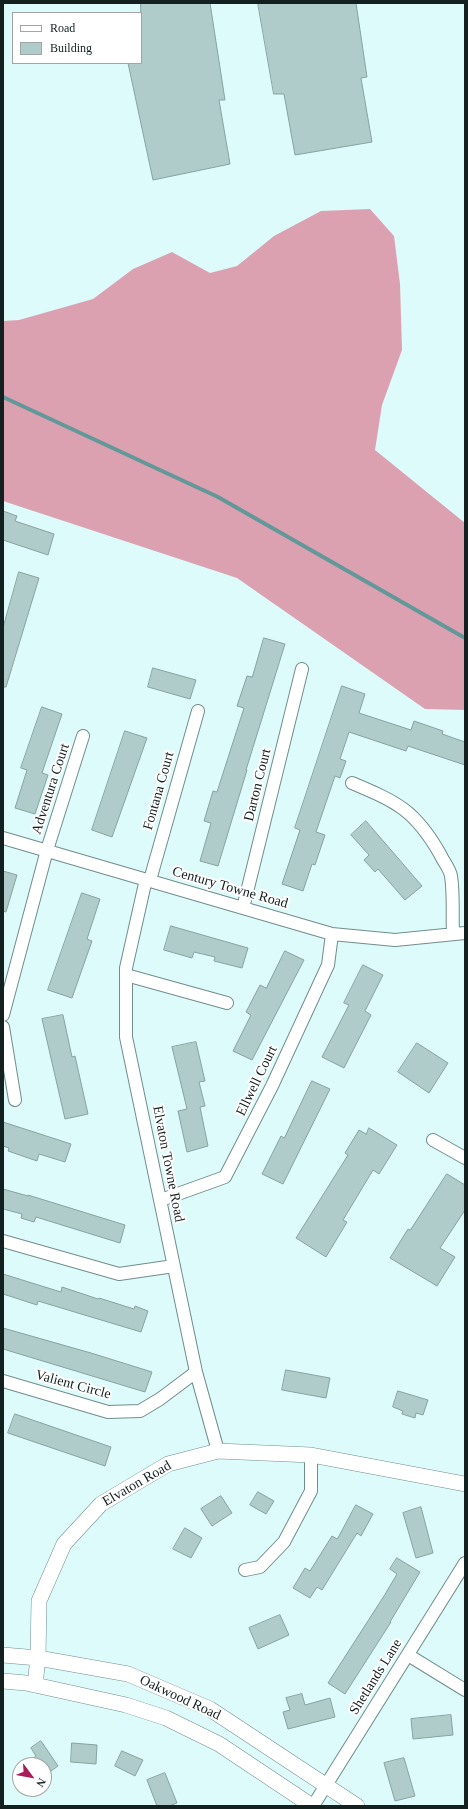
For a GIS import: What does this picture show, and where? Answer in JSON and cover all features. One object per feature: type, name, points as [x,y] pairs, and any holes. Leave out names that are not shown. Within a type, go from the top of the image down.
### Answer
[{"type":"street","name":"Darton Court","points":[[243,908],[302,669]]},
{"type":"street","name":"Fontana Court","points":[[148,880],[198,711]]},
{"type":"street","name":"Adventura Court","points":[[3,1015],[47,850],[83,736]]},
{"type":"street","points":[[352,783],[388,798],[405,810],[419,822],[434,843],[451,874],[459,933]]},
{"type":"street","name":"Century Towne Road","points":[[3,838],[332,934],[395,940],[459,933]]},
{"type":"street","name":"Elvaton Towne Road","points":[[148,880],[126,968],[126,1037],[196,1372],[218,1452]]},
{"type":"street","name":"Ellwell Court","points":[[161,1200],[225,1177],[272,1086],[328,966],[332,934]]},
{"type":"street","points":[[126,975],[227,1003]]},
{"type":"street","points":[[3,1027],[15,1100]]},
{"type":"street","points":[[433,1140],[465,1158]]},
{"type":"street","points":[[3,1241],[119,1274],[174,1266]]},
{"type":"street","name":"Valient Circle","points":[[3,1381],[108,1412],[140,1411],[160,1399],[196,1372]]},
{"type":"street","name":"Elvaton Road","points":[[35,1685],[38,1658],[39,1601],[64,1544],[101,1504],[168,1464],[218,1452],[311,1455],[465,1484]]},
{"type":"street","points":[[245,1570],[260,1567],[284,1542],[311,1491],[311,1455]]},
{"type":"street","name":"Shetlands Lane","points":[[312,1806],[465,1563]]},
{"type":"street","name":"Oakwood Road","points":[[3,1655],[38,1658],[128,1674],[210,1709],[357,1806]]},
{"type":"street","points":[[408,1655],[465,1690]]},
{"type":"street","name":"Oakwood Road","points":[[3,1682],[35,1685],[126,1705],[166,1718],[219,1744],[312,1806]]},
{"type":"shaded area","points":[[370,209],[394,236],[400,284],[402,350],[382,405],[375,450],[465,523],[465,710],[425,709],[237,578],[3,501],[3,321],[19,320],[93,299],[133,269],[172,252],[210,273],[237,266],[274,236],[321,211]]},
{"type":"building","points":[[141,3],[210,3],[225,100],[219,100],[230,164],[153,180],[128,64],[142,64]]},
{"type":"building","points":[[258,3],[356,3],[367,77],[361,78],[372,142],[295,155],[284,94],[274,94]]},
{"type":"building","points":[[3,511],[17,516],[15,521],[54,534],[48,555],[3,540]]},
{"type":"building","points":[[19,572],[39,578],[6,687],[3,687],[3,628]]},
{"type":"building","points":[[264,638],[285,644],[218,866],[200,861],[211,823],[204,821],[213,791],[217,792],[244,708],[237,706],[247,676],[252,677]]},
{"type":"building","points":[[153,668],[196,680],[190,699],[148,687]]},
{"type":"building","points":[[342,686],[365,694],[359,713],[411,730],[414,721],[443,731],[442,734],[465,742],[465,765],[408,746],[406,751],[349,732],[340,759],[346,761],[340,778],[335,776],[316,832],[325,835],[315,865],[312,864],[303,891],[282,884],[300,830],[295,828]]},
{"type":"building","points":[[42,707],[62,714],[42,773],[48,775],[35,814],[15,808],[27,770],[21,768]]},
{"type":"building","points":[[125,731],[147,738],[112,837],[92,830]]},
{"type":"building","points":[[366,821],[422,886],[405,900],[378,869],[375,872],[364,860],[369,855],[351,835]]},
{"type":"building","points":[[3,871],[17,875],[6,912],[3,911]]},
{"type":"building","points":[[82,893],[100,899],[87,939],[92,941],[72,998],[48,990]]},
{"type":"building","points":[[171,926],[248,948],[242,968],[214,961],[215,957],[194,952],[192,958],[164,950]]},
{"type":"building","points":[[285,951],[304,960],[252,1060],[233,1051],[251,1015],[246,1012],[260,985],[266,988]]},
{"type":"building","points":[[363,965],[383,975],[365,1011],[371,1015],[344,1068],[322,1057],[349,1005],[344,1003]]},
{"type":"building","points":[[63,1015],[72,1057],[75,1056],[88,1114],[65,1119],[42,1019]]},
{"type":"building","points":[[196,1042],[205,1081],[199,1082],[205,1106],[200,1107],[208,1146],[187,1152],[178,1111],[187,1109],[172,1047]]},
{"type":"building","points":[[417,1043],[448,1063],[429,1093],[398,1072]]},
{"type":"building","points":[[312,1081],[330,1089],[283,1184],[262,1174],[281,1136],[284,1138]]},
{"type":"building","points":[[3,1122],[71,1144],[65,1162],[39,1154],[37,1161],[8,1151],[9,1148],[3,1146]]},
{"type":"building","points":[[369,1128],[397,1145],[379,1174],[373,1170],[343,1220],[347,1222],[326,1257],[296,1238],[348,1155],[345,1153],[359,1130],[366,1134]]},
{"type":"building","points":[[447,1174],[465,1185],[465,1210],[440,1248],[455,1257],[437,1286],[390,1258],[408,1229],[410,1230]]},
{"type":"building","points":[[3,1189],[28,1195],[125,1225],[120,1243],[36,1217],[34,1222],[21,1218],[22,1214],[3,1209]]},
{"type":"building","points":[[3,1274],[61,1292],[62,1287],[98,1299],[99,1298],[134,1309],[135,1306],[148,1311],[141,1332],[38,1301],[37,1305],[3,1294]]},
{"type":"building","points":[[3,1328],[152,1372],[145,1392],[3,1349]]},
{"type":"building","points":[[286,1370],[330,1378],[326,1398],[282,1390]]},
{"type":"building","points":[[398,1391],[428,1400],[423,1415],[416,1413],[415,1418],[402,1414],[403,1411],[393,1407]]},
{"type":"building","points":[[15,1414],[111,1447],[105,1466],[8,1433]]},
{"type":"building","points":[[258,1492],[274,1501],[266,1514],[250,1505]]},
{"type":"building","points":[[221,1496],[232,1513],[212,1526],[201,1509]]},
{"type":"building","points":[[356,1505],[373,1514],[361,1536],[357,1533],[322,1590],[317,1587],[310,1598],[293,1588],[305,1568],[310,1571],[332,1536],[337,1539]]},
{"type":"building","points":[[421,1507],[433,1553],[416,1558],[403,1513]]},
{"type":"building","points":[[185,1528],[202,1538],[191,1558],[173,1549]]},
{"type":"building","points":[[397,1558],[420,1572],[391,1622],[345,1694],[328,1683],[397,1574],[390,1569]]},
{"type":"building","points":[[280,1615],[289,1635],[258,1649],[249,1628]]},
{"type":"building","points":[[302,1694],[305,1705],[330,1698],[335,1717],[288,1729],[283,1712],[290,1710],[286,1698]]},
{"type":"building","points":[[451,1715],[453,1735],[413,1739],[411,1719]]},
{"type":"building","points":[[41,1741],[52,1757],[35,1757],[36,1756],[31,1748]]},
{"type":"building","points":[[72,1743],[97,1745],[96,1764],[71,1762]]},
{"type":"building","points":[[122,1751],[143,1760],[135,1776],[115,1766]]},
{"type":"building","points":[[52,1757],[58,1766],[52,1770]]},
{"type":"building","points":[[404,1758],[415,1796],[395,1801],[384,1763]]},
{"type":"building","points":[[165,1773],[177,1803],[169,1806],[157,1806],[147,1780]]},
{"type":"waterway","points":[[3,397],[218,497],[465,638]]}]
